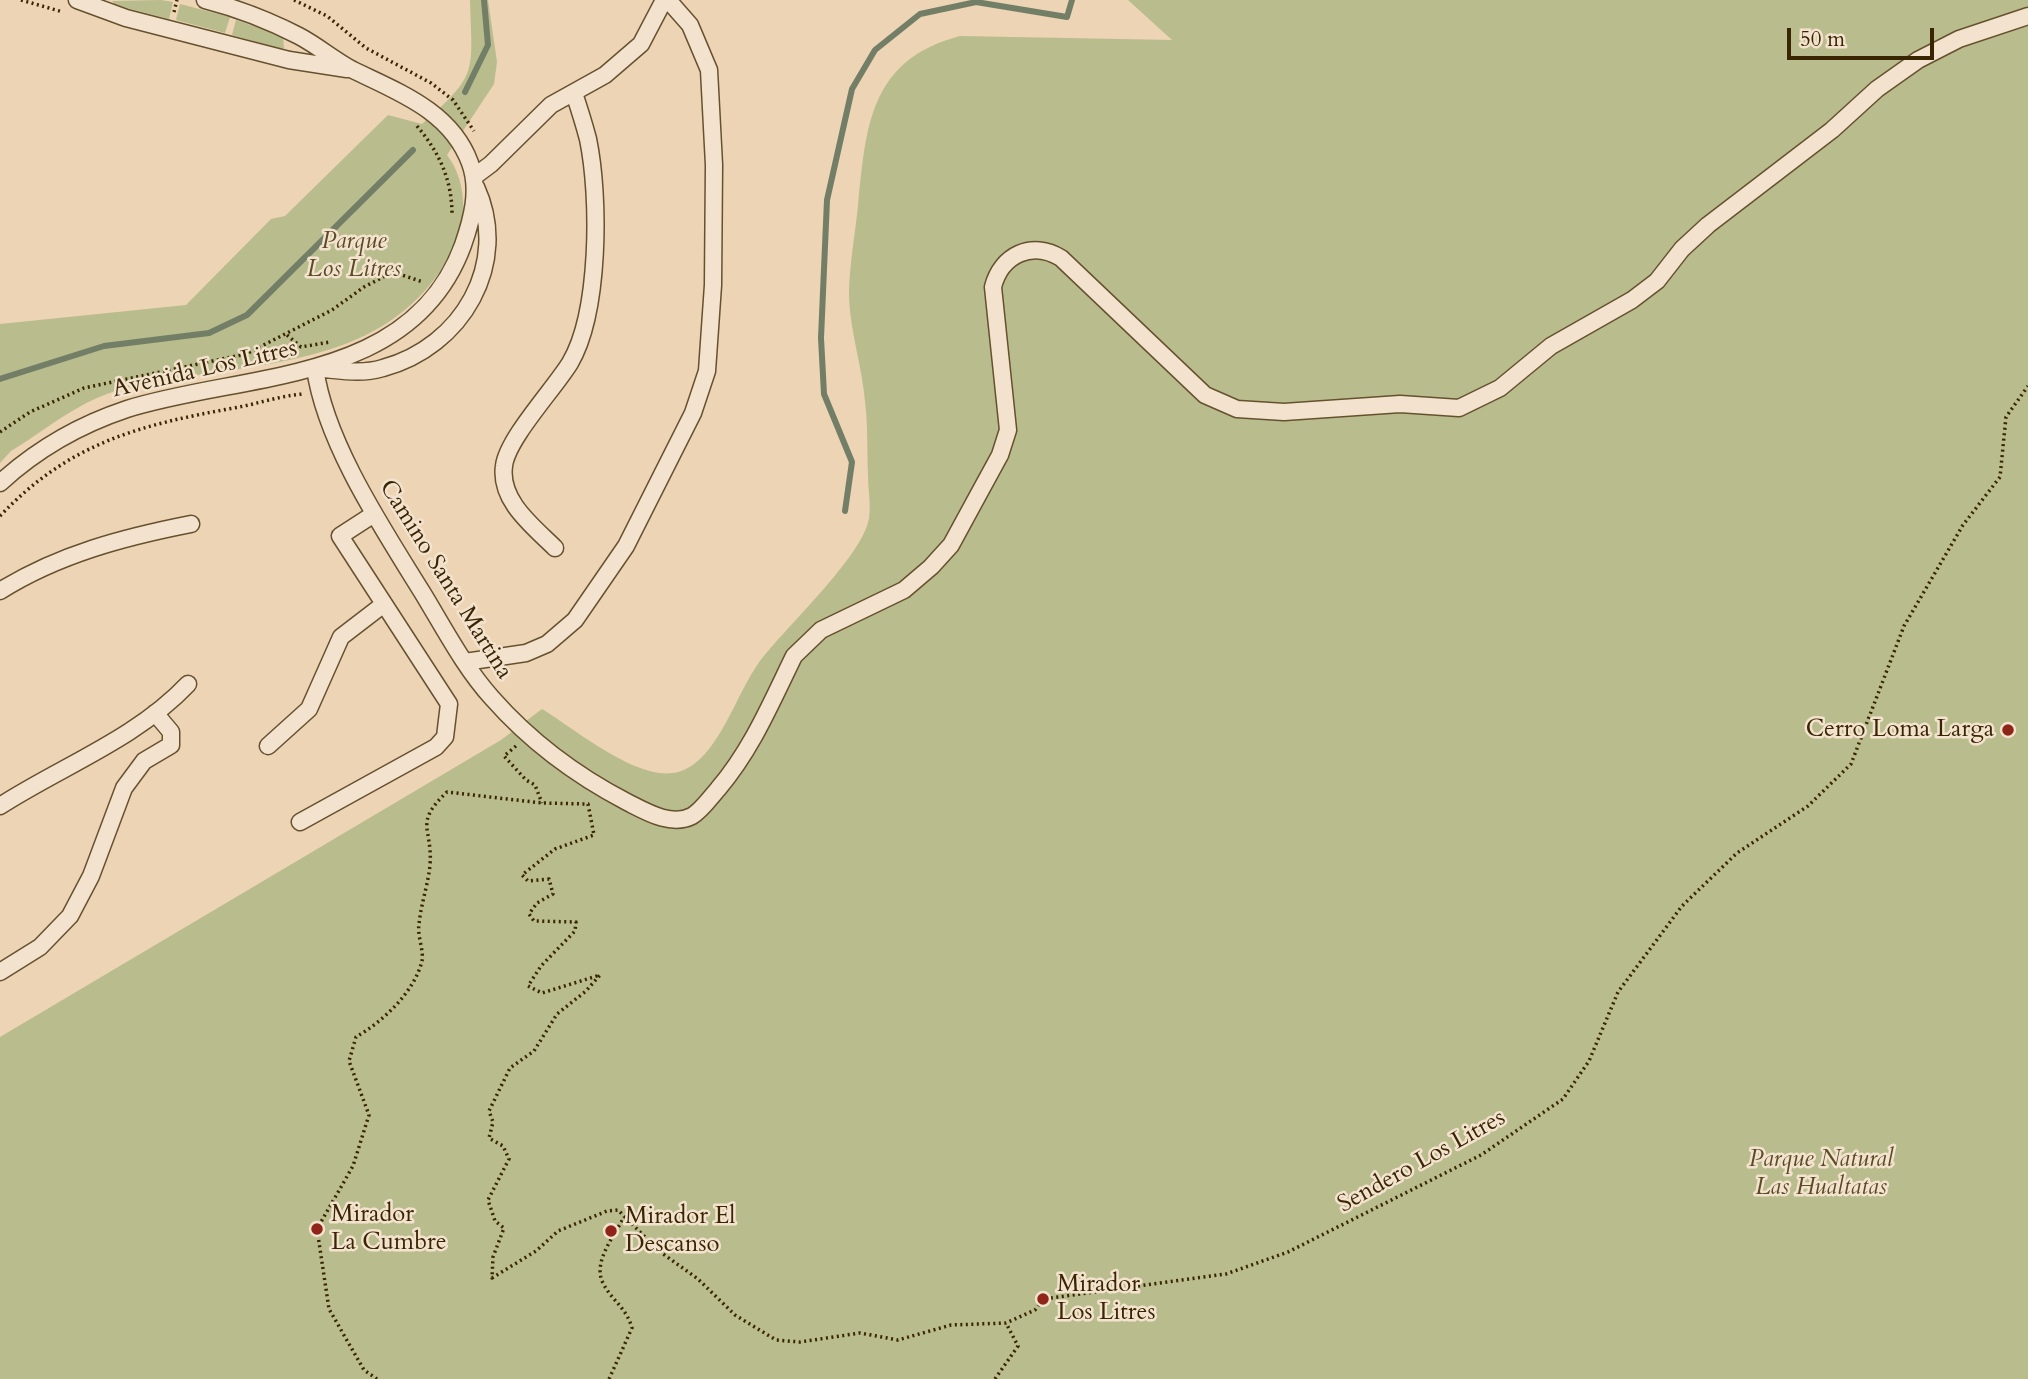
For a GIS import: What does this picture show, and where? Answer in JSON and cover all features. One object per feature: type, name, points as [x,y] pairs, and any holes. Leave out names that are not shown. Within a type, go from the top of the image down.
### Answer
[{"type":"street","points":[[465,662],[526,653],[547,644],[575,620],[626,546],[693,412],[707,372],[713,285],[714,165],[709,70],[690,25],[666,0],[641,44],[605,75],[551,105],[475,182]]},
{"type":"street","name":"Avenida Los Litres","points":[[214,1],[298,36],[352,69],[406,94],[439,119],[460,143],[489,225],[486,260],[473,296],[450,329],[418,354],[381,369],[361,372],[315,368]]},
{"type":"street","name":"Avenida Los Litres","points":[[73,6],[106,6],[289,60],[352,69]]},
{"type":"street","name":"Camino Santa Martina","points":[[315,368],[320,392],[351,473],[465,662],[492,698],[528,734],[580,774],[652,815],[675,820],[691,816],[742,759],[794,656],[806,642],[821,630],[904,590],[951,545],[1000,454],[1007,430],[993,287],[1000,268],[1014,255],[1043,250],[1061,258],[1205,394],[1237,410],[1284,412],[1400,404],[1459,408],[1500,388],[1551,346],[1632,300],[1657,281],[1682,249],[1708,225],[1832,130],[1877,89],[1918,60],[1959,39],[2028,16]]},
{"type":"street","points":[[289,60],[298,48],[298,36]]},
{"type":"street","points":[[555,548],[519,512],[507,491],[504,466],[512,445],[570,363],[581,338],[592,293],[594,188],[588,139],[574,93]]},
{"type":"street","name":"Avenida Los Litres","points":[[0,483],[43,449],[100,419],[176,396],[315,368],[350,357],[383,340],[427,305],[457,262],[469,228],[475,182]]},
{"type":"street","points":[[300,822],[436,747],[446,737],[449,704],[340,536],[374,513]]},
{"type":"street","points":[[0,590],[78,553],[125,538],[191,524]]},
{"type":"street","points":[[268,746],[309,709],[341,637],[384,604]]},
{"type":"street","points":[[0,806],[64,771],[155,713],[188,684]]},
{"type":"street","points":[[0,972],[53,936],[82,897],[124,788],[144,761],[172,745],[171,732],[155,713]]},
{"type":"path","points":[[21,0],[73,6]]},
{"type":"path","points":[[294,0],[327,16],[366,48],[405,67],[453,100],[468,118],[491,164]]},
{"type":"path","points":[[408,118],[432,144],[440,158],[452,192],[452,218]]},
{"type":"path","points":[[0,432],[30,412],[84,388],[246,354],[287,335],[393,272],[423,282]]},
{"type":"path","points":[[416,289],[429,275]]},
{"type":"path","points":[[287,335],[301,347],[337,340]]},
{"type":"path","name":"Sendero Los Litres","points":[[1006,1323],[1035,1310],[1042,1298],[1226,1274],[1288,1252],[1481,1155],[1563,1099],[1589,1061],[1618,992],[1682,906],[1737,853],[1808,806],[1851,765],[1904,626],[1963,525],[2000,477],[2006,417],[2028,386]]},
{"type":"path","points":[[0,516],[40,478],[79,453],[111,438],[178,418],[288,395],[320,392]]},
{"type":"path","points":[[504,756],[526,780],[535,785],[542,803]]},
{"type":"path","points":[[377,1379],[364,1370],[329,1309],[317,1229],[353,1166],[369,1115],[349,1061],[356,1037],[379,1024],[415,979],[423,958],[417,935],[430,864],[424,826],[433,805],[447,792],[542,803],[588,804],[594,835],[555,849],[522,875],[528,881],[549,879],[553,894],[537,903],[529,914],[534,920],[576,922],[575,931],[541,966],[528,986],[542,993],[600,975],[586,991],[557,1014],[534,1051],[510,1068],[489,1111],[493,1122],[489,1138],[503,1146],[509,1159],[488,1200],[495,1222],[505,1228],[493,1257],[492,1278],[536,1251],[558,1231],[607,1211],[618,1210],[659,1251],[698,1279],[734,1315],[776,1339],[800,1342],[860,1333],[898,1340],[951,1325],[1006,1323],[1017,1346],[995,1379]]},
{"type":"path","points":[[609,1379],[632,1328],[627,1312],[602,1282],[599,1269],[625,1216]]},
{"type":"green space","name":"Parque Los Litres","points":[[470,0],[488,0],[497,62],[494,84],[447,155],[458,176],[463,199],[462,224],[455,246],[432,282],[405,310],[374,331],[340,346],[303,357],[129,387],[107,394],[64,416],[11,451],[0,463],[0,324],[186,305],[271,219],[285,216],[388,115],[422,124],[454,94],[463,82],[471,58]]},
{"type":"green space","name":"Parque Natural Las Hualtatas","points":[[1128,0],[2028,0],[2028,1379],[0,1379],[0,1037],[501,740],[542,709],[589,741],[645,770],[678,772],[692,766],[704,755],[724,726],[758,664],[838,572],[864,534],[869,518],[866,410],[849,296],[865,149],[878,100],[890,80],[907,62],[930,47],[960,36],[1172,40]]},
{"type":"green space","points":[[112,1],[173,2],[169,19],[115,5]]},
{"type":"green space","points":[[180,4],[230,17],[225,33],[176,20]]},
{"type":"green space","points":[[236,20],[283,36],[284,48],[232,35]]},
{"type":"waterway","points":[[465,92],[488,45],[484,0]]},
{"type":"waterway","points":[[845,511],[852,462],[824,394],[821,338],[827,200],[852,89],[875,50],[920,14],[976,2],[1067,17],[1072,0]]},
{"type":"waterway","points":[[0,379],[104,346],[209,333],[247,315],[413,150]]},
{"type":"place","name":"Cerro Loma Larga","points":[[2008,730]]},
{"type":"place","name":"Mirador La Cumbre","points":[[317,1229]]},
{"type":"place","name":"Mirador El Descanso","points":[[611,1231]]},
{"type":"place","name":"Mirador Los Litres","points":[[1043,1299]]}]
